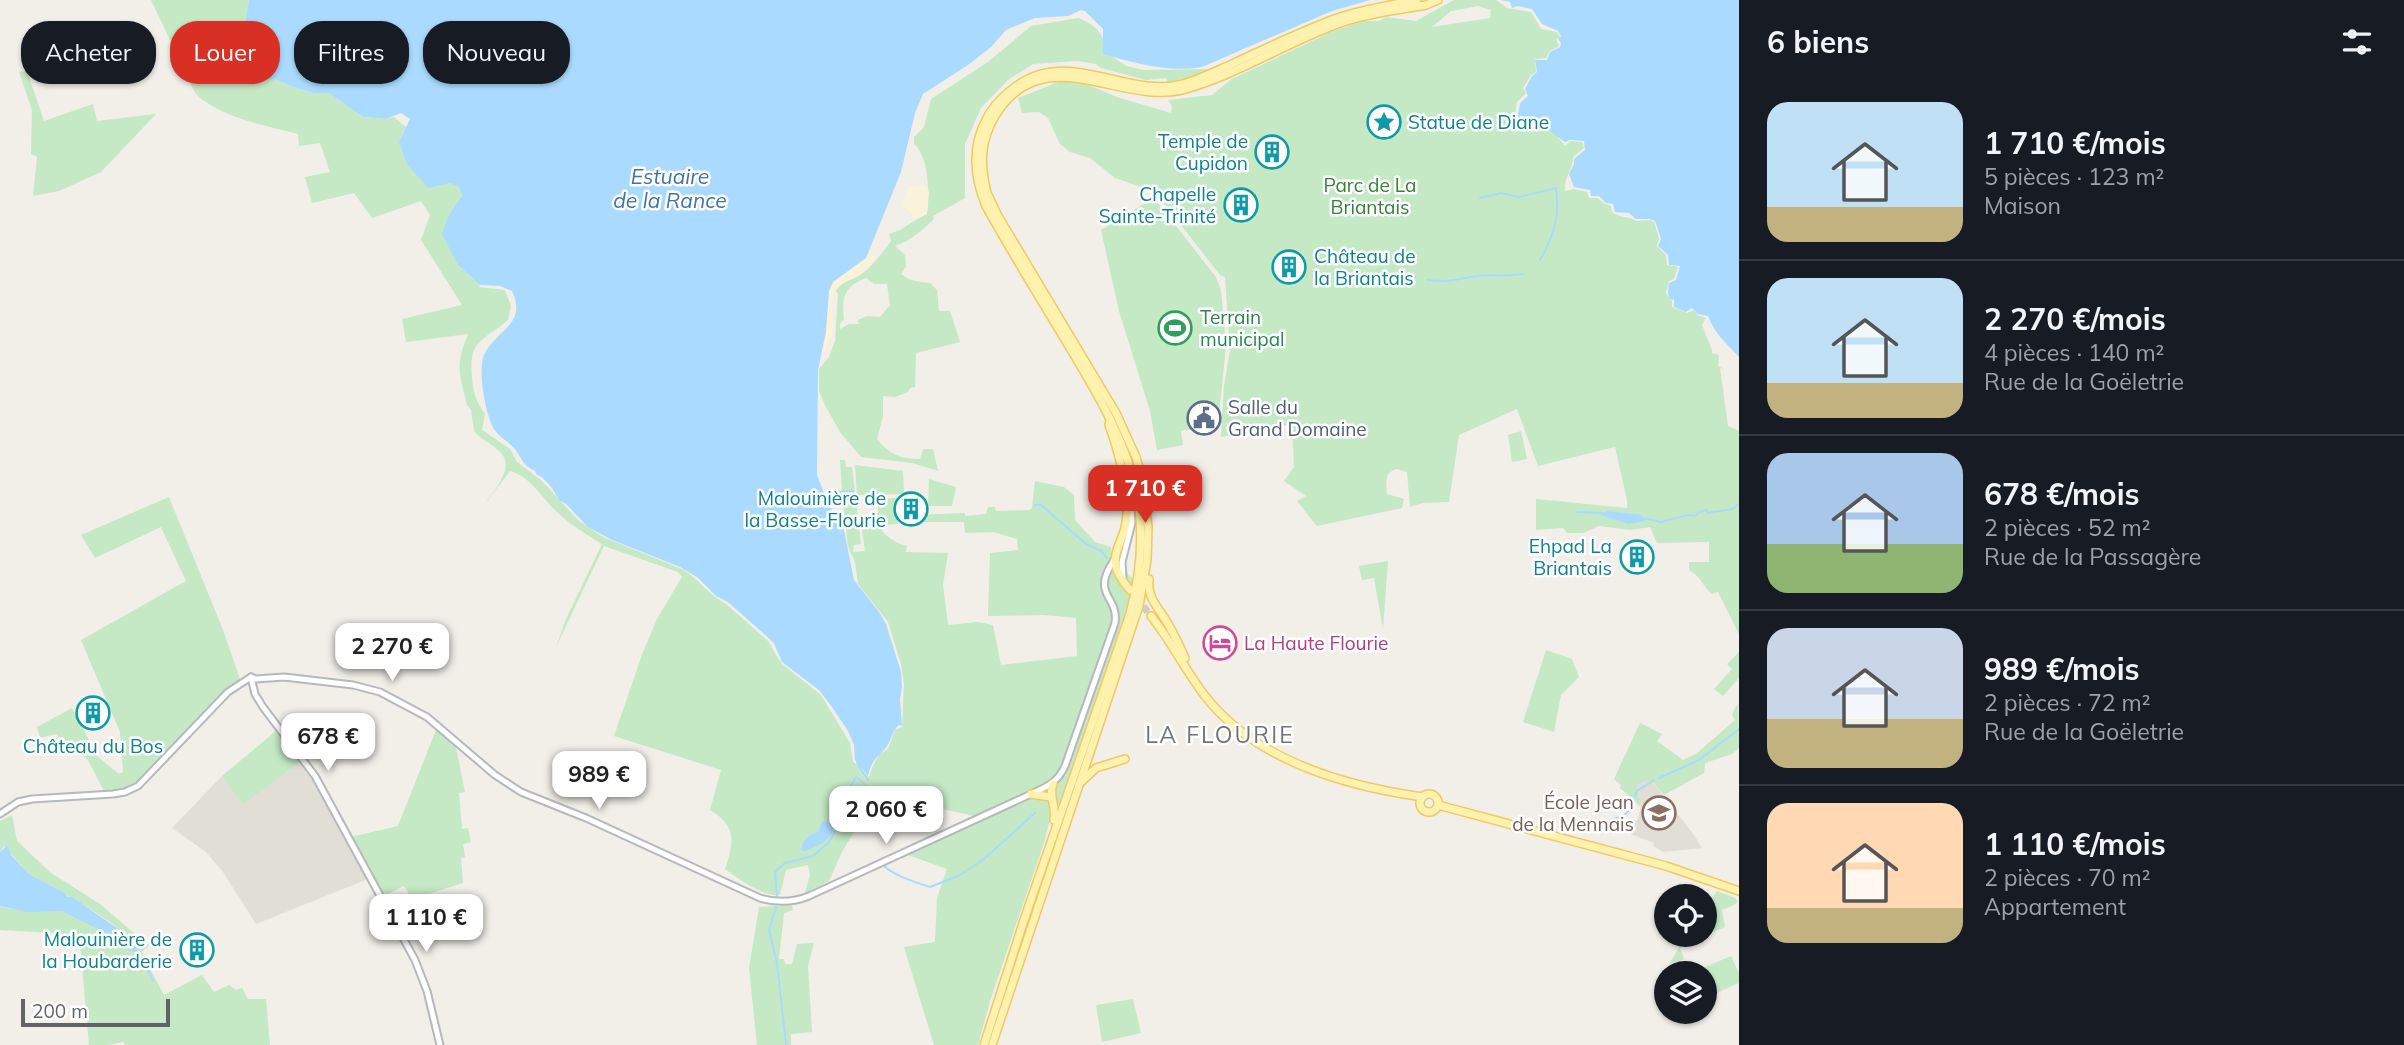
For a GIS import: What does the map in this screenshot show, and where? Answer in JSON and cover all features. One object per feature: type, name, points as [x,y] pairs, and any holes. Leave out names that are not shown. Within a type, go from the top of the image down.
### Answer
[{"type":"main road","points":[[984,1045],[1130,614],[1139,571],[1140,528],[1138,500],[1130,463],[1110,416],[999,230],[980,192],[975,164],[977,142],[984,123],[995,106],[1022,82],[1040,74],[1059,70],[1086,72],[1148,86],[1182,84],[1345,15],[1417,0]]},
{"type":"main road","points":[[992,1045],[1139,606],[1147,560],[1148,527],[1146,502],[1136,457],[1126,434],[987,193],[983,178],[982,152],[990,125],[1008,101],[1027,86],[1042,80],[1076,77],[1133,90],[1172,92],[1202,84],[1345,21],[1426,5],[1438,0]]},
{"type":"main road","points":[[1110,416],[1109,425],[1121,462],[1126,498],[1127,518],[1115,559],[1123,581]]},
{"type":"main road","points":[[1147,560],[1151,565],[1148,586],[1150,594],[1181,648],[1190,676]]},
{"type":"main road","points":[[1151,616],[1174,647],[1190,676],[1224,717],[1262,746],[1307,768],[1422,800]]},
{"type":"main road","points":[[1079,785],[1096,768],[1125,759]]},
{"type":"main road","points":[[1052,839],[1055,809],[1050,797],[1053,783]]},
{"type":"main road","points":[[1031,794],[1050,797]]},
{"type":"main road","points":[[1429,794],[1434,796],[1438,805],[1427,812],[1422,808],[1422,800],[1429,794]]},
{"type":"main road","points":[[1438,805],[1678,870],[1739,891]]},
{"type":"street","points":[[1123,581],[1122,562],[1132,523],[1131,501],[1126,498]]},
{"type":"street","points":[[0,814],[18,802],[32,799],[113,794],[138,786],[228,692],[251,677],[284,677],[353,685],[380,692],[427,717],[477,761],[511,786],[760,898],[780,903],[800,900],[1053,783],[1065,766],[1113,630],[1116,614],[1104,587],[1107,573],[1115,559]]},
{"type":"street","points":[[1107,573],[1123,581]]},
{"type":"street","points":[[1104,587],[1109,581],[1123,581]]},
{"type":"street","points":[[251,677],[255,694],[315,776],[422,975],[440,1045]]},
{"type":"street","points":[[255,694],[260,679]]},
{"type":"shaded area","points":[[299,763],[316,785],[368,879],[256,924],[223,872],[206,852],[172,828],[222,776],[243,803]]},
{"type":"shaded area","name":"École Jean de la Mennais","points":[[1651,780],[1702,848],[1663,852],[1653,846],[1654,843],[1628,833],[1638,819],[1641,807],[1637,784]]},
{"type":"green space","points":[[151,0],[249,0],[245,21],[170,21],[170,40]]},
{"type":"green space","name":"Parc de La Briantais","points":[[1454,0],[1496,0],[1507,8],[1531,12],[1541,29],[1557,32],[1560,37],[1556,39],[1559,46],[1550,51],[1546,58],[1535,59],[1536,72],[1523,88],[1526,93],[1517,102],[1514,121],[1554,132],[1565,146],[1570,141],[1582,142],[1584,148],[1573,157],[1565,191],[1574,189],[1587,192],[1589,198],[1598,198],[1611,206],[1615,214],[1637,221],[1654,222],[1659,238],[1657,246],[1666,255],[1667,265],[1678,267],[1674,279],[1669,281],[1666,293],[1672,301],[1672,307],[1687,313],[1694,310],[1706,318],[1702,325],[1712,353],[1719,355],[1718,366],[1724,369],[1720,368],[1728,426],[1739,431],[1739,634],[1718,592],[1712,594],[1689,570],[1689,562],[1709,562],[1709,542],[1657,543],[1650,527],[1630,530],[1599,526],[1583,533],[1567,533],[1563,528],[1536,530],[1536,499],[1627,508],[1627,500],[1615,447],[1538,466],[1517,409],[1459,435],[1449,502],[1423,503],[1410,507],[1407,472],[1397,469],[1388,475],[1387,494],[1404,499],[1402,508],[1317,526],[1297,501],[1306,496],[1284,481],[1294,467],[1292,424],[1221,437],[1224,386],[1230,350],[1225,277],[1220,275],[1155,192],[1115,178],[1090,158],[1070,152],[1060,144],[1048,118],[1039,112],[1022,113],[1018,98],[1063,80],[1086,84],[1117,97],[1171,113],[1172,106],[1168,100],[1212,95],[1232,79],[1333,31],[1386,17],[1416,21]],"holes":[[[1478,6],[1491,10],[1490,18],[1432,27],[1451,11]]]},
{"type":"green space","points":[[1078,18],[1095,27],[1102,35],[1107,53],[1126,66],[1143,70],[1212,69],[1169,84],[1166,78],[1146,80],[1078,61],[1033,64],[1008,80],[981,108],[965,144],[965,198],[933,216],[934,219],[921,231],[895,246],[905,255],[906,266],[901,274],[914,281],[930,283],[937,290],[939,311],[950,311],[960,342],[916,353],[915,387],[895,397],[883,396],[883,416],[877,439],[891,452],[907,458],[920,459],[923,449],[933,449],[938,471],[912,463],[861,457],[840,432],[819,391],[819,369],[829,357],[835,341],[836,290],[872,264],[891,241],[889,234],[927,213],[926,167],[914,144],[914,137],[924,127],[931,99],[988,62],[1031,26]],"holes":[[[866,278],[874,284],[887,284],[890,305],[880,317],[867,316],[858,320],[859,324],[849,324],[840,329],[844,319],[844,298],[849,289]]]},
{"type":"green space","points":[[280,81],[314,93],[329,93],[363,117],[394,117],[406,127],[399,142],[450,183],[459,187],[462,194],[449,215],[458,265],[480,285],[479,287],[505,290],[511,306],[508,320],[480,342],[473,355],[473,388],[485,414],[482,430],[510,449],[517,462],[541,480],[579,521],[603,537],[684,570],[768,641],[781,663],[821,695],[850,743],[853,761],[869,777],[878,757],[888,749],[895,730],[902,727],[904,684],[888,622],[858,584],[855,562],[848,547],[840,460],[845,460],[846,467],[852,467],[861,544],[854,545],[853,552],[865,551],[860,517],[866,514],[891,539],[907,546],[906,552],[948,553],[943,585],[948,625],[978,622],[993,625],[1001,665],[1077,656],[1076,618],[1044,615],[988,616],[990,553],[1018,550],[1017,539],[993,532],[965,533],[964,522],[916,522],[916,515],[986,514],[988,507],[995,507],[996,511],[1030,510],[1035,481],[1064,487],[1074,495],[1075,520],[1095,542],[1111,547],[1111,558],[1134,580],[1125,618],[1061,802],[1053,808],[978,1045],[934,1045],[904,947],[935,942],[937,898],[947,869],[908,855],[977,822],[974,816],[925,805],[879,790],[842,852],[829,881],[805,893],[810,875],[808,865],[786,870],[780,895],[773,895],[751,886],[725,869],[731,835],[725,822],[710,810],[721,770],[614,736],[657,619],[682,577],[678,572],[604,546],[556,647],[566,619],[602,544],[566,520],[530,483],[510,471],[485,504],[502,479],[506,465],[501,453],[474,431],[460,369],[461,354],[468,334],[406,342],[402,319],[462,305],[421,240],[430,215],[421,201],[372,218],[354,193],[312,203],[305,177],[330,172],[320,143],[299,146],[298,134],[230,115],[205,102],[195,93],[191,84],[280,84]]},
{"type":"green space","points":[[23,84],[31,84],[44,121],[93,104],[97,121],[156,114],[101,172],[59,191],[33,196],[37,157],[31,154],[32,110]]},
{"type":"green space","name":"Terrain municipal","points":[[1154,198],[1216,277],[1221,290],[1226,346],[1218,425],[1181,431],[1183,445],[1157,450],[1150,411],[1119,311],[1101,230]]},
{"type":"green space","points":[[1521,431],[1527,459],[1512,462],[1508,435]]},
{"type":"green space","points":[[855,465],[903,471],[904,494],[857,495]]},
{"type":"green space","points":[[929,479],[956,487],[952,506],[928,506]]},
{"type":"green space","points":[[169,497],[240,679],[226,689],[149,773],[130,787],[104,791],[88,760],[56,734],[40,738],[37,727],[72,708],[98,757],[119,774],[123,772],[120,732],[81,640],[186,581],[161,527],[95,558],[81,535]]},
{"type":"green space","points":[[897,498],[898,524],[878,525],[878,499]]},
{"type":"green space","points":[[1388,561],[1383,629],[1374,578],[1362,580],[1359,566]]},
{"type":"green space","points":[[1546,650],[1572,659],[1579,677],[1561,695],[1554,732],[1523,722]]},
{"type":"green space","points":[[1739,652],[1739,678],[1723,696],[1714,689],[1732,669],[1727,664]]},
{"type":"green space","points":[[1738,703],[1739,748],[1732,754],[1705,763],[1704,773],[1664,795],[1652,781],[1637,784],[1641,807],[1614,779],[1640,723],[1662,734],[1657,741],[1683,760],[1696,754],[1735,720],[1732,714]]},
{"type":"green space","points":[[436,730],[456,747],[465,792],[459,793],[462,829],[468,828],[471,842],[463,844],[463,883],[412,899],[404,886],[378,899],[368,879],[373,877],[351,837],[398,826]]},
{"type":"green space","points":[[276,731],[299,763],[243,804],[222,776]]},
{"type":"green space","points":[[12,815],[17,841],[51,873],[100,904],[149,946],[141,952],[164,995],[202,975],[214,992],[229,985],[236,990],[242,988],[248,999],[266,999],[270,1045],[126,1045],[123,1042],[89,1045],[80,943],[53,933],[0,930],[0,906],[67,912],[97,927],[131,951],[135,948],[124,934],[105,919],[29,874],[4,846],[0,852],[0,821]]},
{"type":"green space","points":[[1717,891],[1737,901],[1722,910],[1725,927],[1717,930]]},
{"type":"green space","points":[[792,905],[793,910],[784,913],[779,959],[784,959],[785,964],[792,964],[797,944],[814,943],[808,966],[812,1032],[791,1034],[791,1045],[757,1045],[749,968],[759,907]]},
{"type":"green space","points":[[1680,947],[1681,947],[1684,959],[1671,961]]},
{"type":"green space","points":[[1731,956],[1739,973],[1739,983],[1717,993],[1717,962]]},
{"type":"green space","points":[[1133,999],[1141,1033],[1102,1042],[1096,1005]]},
{"type":"sand","points":[[909,186],[927,186],[929,193],[927,214],[915,220],[909,210],[902,207]]},
{"type":"sand","points":[[868,254],[877,256],[869,267],[835,292],[832,307],[833,336],[829,338],[825,352],[818,353],[826,288],[838,275],[868,258]]},
{"type":"water","name":"Estuaire de la Rance","points":[[249,0],[1370,0],[1332,11],[1202,67],[1190,69],[1152,66],[1103,54],[1103,29],[1085,11],[1068,16],[1035,18],[1006,30],[991,47],[968,65],[923,94],[915,113],[901,172],[866,258],[833,282],[829,291],[826,332],[818,370],[817,475],[828,503],[844,530],[854,580],[886,624],[901,672],[902,726],[899,725],[895,730],[887,746],[874,761],[868,776],[855,760],[854,745],[848,731],[832,707],[819,690],[782,662],[774,643],[697,577],[588,527],[496,432],[485,404],[482,362],[489,346],[513,320],[516,302],[512,291],[500,286],[480,285],[458,265],[442,234],[449,215],[462,195],[459,187],[450,183],[428,188],[407,164],[399,142],[410,119],[401,113],[386,119],[363,117],[329,93],[314,93],[280,81],[280,21],[245,21]]},
{"type":"water","points":[[1501,0],[1739,0],[1739,357],[1717,333],[1708,316],[1698,314],[1692,308],[1686,312],[1674,307],[1674,300],[1670,299],[1668,293],[1669,283],[1676,280],[1680,266],[1669,265],[1668,255],[1658,246],[1661,239],[1655,221],[1636,219],[1629,213],[1615,212],[1613,204],[1606,203],[1599,196],[1591,196],[1590,190],[1574,187],[1569,174],[1574,159],[1585,150],[1584,141],[1565,142],[1547,129],[1517,121],[1520,103],[1528,96],[1525,89],[1537,72],[1535,60],[1547,60],[1550,52],[1560,47],[1558,39],[1561,36],[1558,31],[1542,24],[1532,9],[1517,6],[1512,8],[1510,2]]},
{"type":"water","points":[[1607,511],[1642,515],[1645,521],[1628,524],[1601,515]]},
{"type":"water","points":[[822,822],[830,822],[832,834],[821,844],[804,852],[801,849],[803,843],[818,832]]},
{"type":"water","points":[[7,845],[11,855],[29,874],[65,893],[67,897],[72,897],[120,930],[133,942],[138,953],[62,911],[27,912],[0,906],[0,852]]},
{"type":"waterway","points":[[1480,198],[1501,193],[1519,197],[1556,188],[1555,226],[1540,260]]},
{"type":"waterway","points":[[1427,280],[1447,281],[1483,275],[1523,274]]},
{"type":"waterway","points":[[826,497],[837,492],[853,491]]},
{"type":"waterway","points":[[1643,518],[1661,522],[1688,515],[1695,516],[1707,510],[1708,513],[1732,509],[1739,504]]},
{"type":"waterway","points":[[1035,505],[1041,505],[1107,558]]},
{"type":"waterway","points":[[1576,512],[1603,513]]},
{"type":"waterway","points":[[1659,778],[1699,760],[1739,729]]},
{"type":"waterway","points":[[857,763],[868,780]]},
{"type":"waterway","points":[[777,896],[775,872],[785,863],[813,856],[829,842],[839,824],[840,804],[856,777],[865,784]]},
{"type":"waterway","points":[[1605,823],[1629,811],[1637,791],[1654,780]]},
{"type":"waterway","points":[[883,865],[911,881],[930,887],[960,875],[984,859],[1035,813]]},
{"type":"waterway","points":[[776,907],[769,930],[777,963],[786,1045]]},
{"type":"waterway","points":[[136,952],[153,981]]},
{"type":"tunnel","points":[[1137,598],[1151,616]]},
{"type":"place","name":"Statue de Diane","points":[[1384,122]]},
{"type":"place","name":"Temple de Cupidon","points":[[1272,152]]},
{"type":"place","name":"Chapelle Sainte-Trinité","points":[[1241,205]]},
{"type":"place","name":"Château de la Briantais","points":[[1289,267]]},
{"type":"place","name":"Terrain municipal","points":[[1175,328]]},
{"type":"place","name":"Salle du Grand Domaine","points":[[1204,418]]},
{"type":"place","name":"Malouinière de la Basse-Flourie","points":[[911,509]]},
{"type":"place","name":"Ehpad La Briantais","points":[[1637,557]]},
{"type":"place","name":"La Haute Flourie","points":[[1220,643]]},
{"type":"place","name":"Château du Bos","points":[[93,713]]},
{"type":"place","name":"École Jean de la Mennais","points":[[1659,813]]},
{"type":"place","name":"Malouinière de la Houbarderie","points":[[197,950]]},
{"type":"district","name":"LA FLOURIE","points":[[1220,735]]}]
